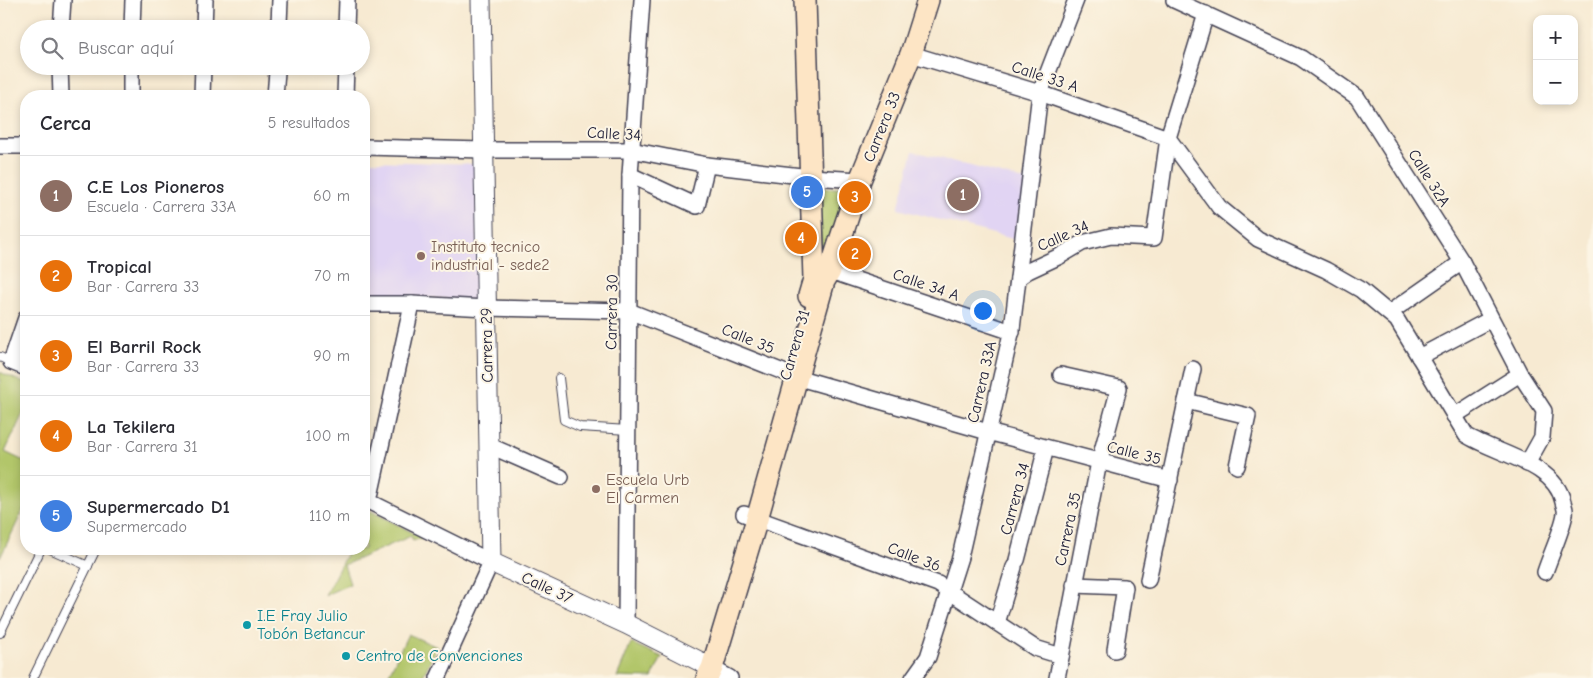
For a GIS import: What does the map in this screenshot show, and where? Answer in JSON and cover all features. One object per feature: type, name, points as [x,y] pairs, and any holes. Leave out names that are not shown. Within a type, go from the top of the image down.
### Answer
[{"type":"main road","name":"Carrera 31","points":[[792,375],[814,279],[806,0]]},
{"type":"main road","name":"Carrera 33","points":[[827,276],[860,180],[911,54],[928,0]]},
{"type":"main road","name":"Carrera 31","points":[[704,672],[792,375],[827,276]]},
{"type":"street","points":[[62,20],[63,0]]},
{"type":"street","points":[[132,20],[133,0]]},
{"type":"street","points":[[204,20],[205,0]]},
{"type":"street","points":[[279,20],[280,0]]},
{"type":"street","points":[[346,20],[347,0]]},
{"type":"street","name":"Carrera 29","points":[[438,678],[490,562],[481,0]]},
{"type":"street","name":"Carrera 30","points":[[626,624],[630,175],[642,0]]},
{"type":"street","name":"Carrera 33A","points":[[913,678],[928,656],[960,557],[1012,332],[1040,93],[1076,0]]},
{"type":"street","name":"Calle 32A","points":[[1174,0],[1301,58],[1357,97],[1462,262],[1520,374],[1544,411],[1542,436],[1527,464]]},
{"type":"street","points":[[1206,14],[1168,138],[1219,207],[1258,239],[1326,270],[1361,290],[1397,320],[1466,435],[1480,444],[1520,460],[1553,481],[1562,495],[1566,512],[1545,572]]},
{"type":"street","name":"Calle 33 A","points":[[911,54],[1040,93],[1168,138]]},
{"type":"street","points":[[60,75],[61,90]]},
{"type":"street","points":[[130,90],[131,75]]},
{"type":"street","points":[[202,90],[203,75]]},
{"type":"street","points":[[276,90],[277,75]]},
{"type":"street","points":[[345,90],[346,75]]},
{"type":"street","name":"Calle 34","points":[[1018,278],[1082,243],[1111,236],[1154,238],[1168,138]]},
{"type":"street","points":[[0,146],[20,147]]},
{"type":"street","name":"Calle 34","points":[[370,147],[484,150],[632,150],[707,165],[810,178],[860,180]]},
{"type":"street","points":[[630,175],[697,206],[707,165]]},
{"type":"street","points":[[1389,313],[1462,262]]},
{"type":"street","name":"Calle 34 A","points":[[827,276],[1012,332]]},
{"type":"street","name":"Calle 35","points":[[370,304],[629,311],[792,375],[988,432],[1170,480]]},
{"type":"street","points":[[370,483],[412,304]]},
{"type":"street","points":[[1420,357],[1491,319]]},
{"type":"street","points":[[20,330],[5,360],[20,366]]},
{"type":"street","points":[[1148,580],[1193,369]]},
{"type":"street","points":[[1454,416],[1520,374]]},
{"type":"street","name":"Carrera 35","points":[[1057,678],[1099,462],[1119,388],[1061,375]]},
{"type":"street","points":[[1186,401],[1248,416],[1237,466]]},
{"type":"street","points":[[488,445],[561,476]]},
{"type":"street","name":"Carrera 34","points":[[997,623],[1016,563],[1046,448]]},
{"type":"street","name":"Calle 37","points":[[370,502],[490,562],[626,624],[704,672],[730,678]]},
{"type":"street","name":"Calle 36","points":[[750,517],[938,584],[1036,648],[1061,656]]},
{"type":"street","points":[[1074,585],[1125,587],[1115,650]]},
{"type":"lane","points":[[559,378],[564,420],[580,427],[628,430]]},
{"type":"lane","points":[[0,634],[38,555]]},
{"type":"lane","points":[[63,555],[88,566]]},
{"type":"lane","points":[[32,678],[93,555]]},
{"type":"shaded area","points":[[913,151],[1028,181],[1013,239],[898,209]]},
{"type":"shaded area","name":"Instituto tecnico industrial - sede2","points":[[370,161],[475,164],[480,301],[370,293]]},
{"type":"green space","points":[[817,188],[849,188],[822,261]]},
{"type":"green space","points":[[0,372],[20,381],[20,420],[5,452],[20,459],[20,516],[0,558]]},
{"type":"green space","points":[[370,511],[423,538],[413,541],[411,536],[370,554]]},
{"type":"green space","points":[[346,555],[367,555],[344,565],[350,584],[325,595]]},
{"type":"green space","points":[[408,634],[437,647],[422,678],[387,678]]},
{"type":"green space","points":[[631,643],[662,657],[652,678],[617,677]]},
{"type":"place","name":"Supermercado D1","points":[[807,192]]},
{"type":"place","name":"C.E Los Pioneros","points":[[963,195]]},
{"type":"place","name":"El Barril Rock","points":[[855,197]]},
{"type":"place","name":"La Tekilera","points":[[801,238]]},
{"type":"place","name":"Tropical","points":[[855,254]]},
{"type":"place","name":"Instituto tecnico industrial - sede2","points":[[421,256]]},
{"type":"place","name":"Escuela Urb El Carmen","points":[[596,489]]},
{"type":"place","name":"I.E Fray Julio Tobón Betancur","points":[[247,625]]},
{"type":"place","name":"Centro de Convenciones","points":[[346,656]]}]
